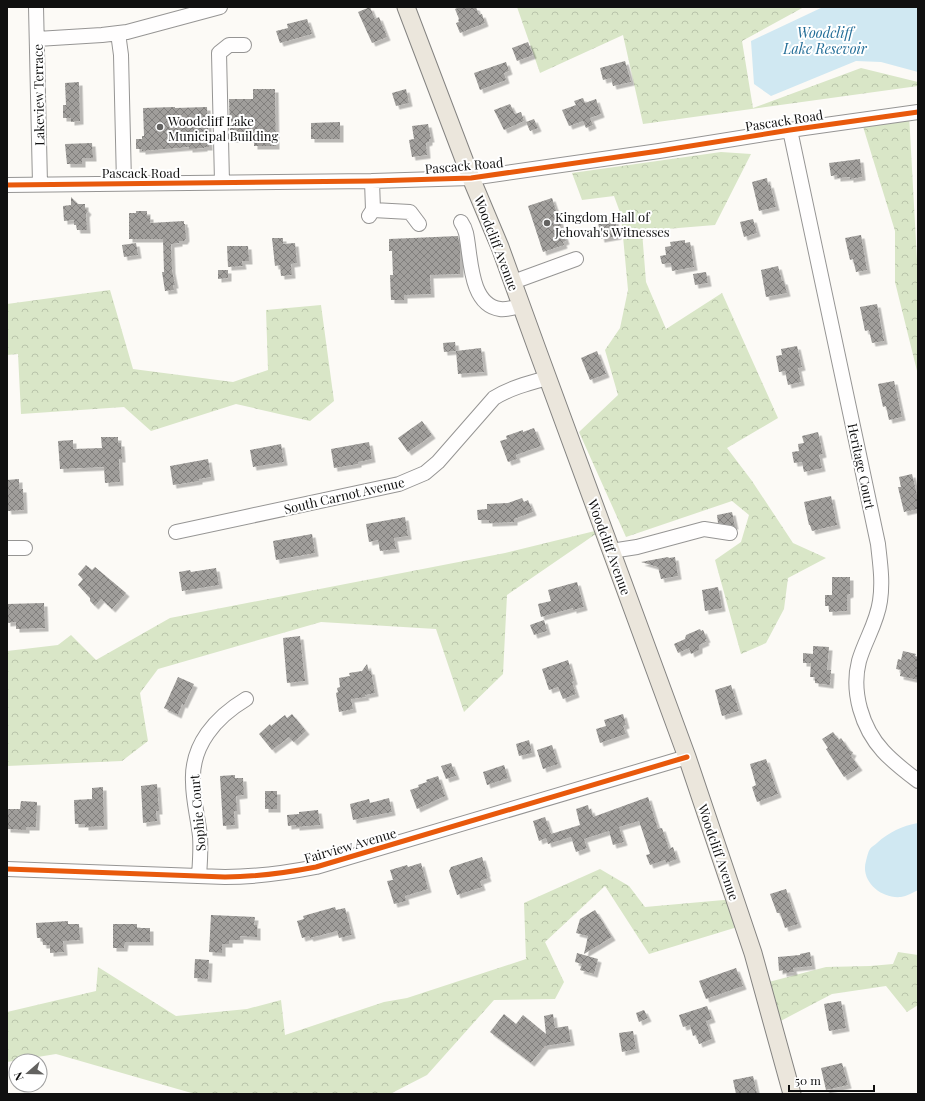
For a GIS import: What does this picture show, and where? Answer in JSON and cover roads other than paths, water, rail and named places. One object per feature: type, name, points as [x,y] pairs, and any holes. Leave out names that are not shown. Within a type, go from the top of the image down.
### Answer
[{"type":"main road","name":"Woodcliff Avenue","points":[[406,7],[471,178],[500,247],[687,757],[753,953],[792,1094]]},
{"type":"street","name":"Lakeview Terrace","points":[[36,7],[40,184]]},
{"type":"street","points":[[37,39],[128,32],[220,7]]},
{"type":"street","points":[[118,33],[121,60],[124,183]]},
{"type":"street","points":[[222,182],[219,53],[229,45],[244,45]]},
{"type":"street","name":"Pascack Road","points":[[7,185],[372,181],[471,178],[918,112]]},
{"type":"street","name":"Heritage Court","points":[[790,130],[852,416],[880,557],[882,577],[880,601],[876,619],[859,661],[857,689],[860,706],[873,738],[884,752],[918,781]]},
{"type":"street","points":[[372,181],[371,213],[410,212],[419,224]]},
{"type":"street","points":[[461,222],[466,233],[473,278],[481,297],[490,305],[499,309],[508,309],[521,306]]},
{"type":"street","points":[[513,282],[576,259]]},
{"type":"street","name":"South Carnot Avenue","points":[[176,532],[399,484],[425,473],[438,462],[494,398],[515,387],[547,378]]},
{"type":"street","points":[[611,551],[637,547],[704,529],[730,533]]},
{"type":"street","points":[[7,548],[26,548]]},
{"type":"street","name":"Sophie Court","points":[[199,876],[201,851],[200,834],[193,782],[197,752],[213,725],[235,706],[246,699]]},
{"type":"street","name":"Fairview Avenue","points":[[7,869],[252,877],[284,874],[316,867],[687,757]]},
{"type":"water","name":"Woodcliff Lake Resevoir","points":[[823,7],[918,7],[918,72],[881,62],[856,61],[771,96],[754,84],[751,41]]},
{"type":"water","points":[[918,823],[918,890],[901,897],[886,895],[880,892],[869,882],[866,875],[865,868],[869,850],[891,833],[901,828]]},
{"type":"place","name":"Woodcliff Lake Municipal Building","points":[[160,127]]},
{"type":"place","name":"Kingdom Hall of Jehovah's Witnesses","points":[[547,223]]}]
